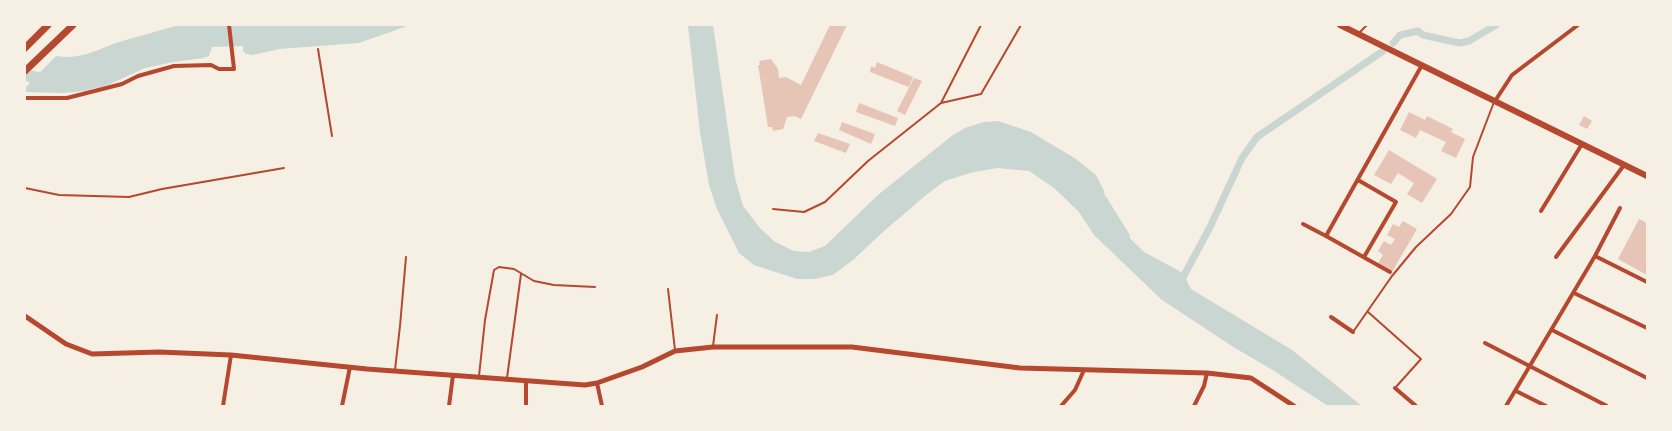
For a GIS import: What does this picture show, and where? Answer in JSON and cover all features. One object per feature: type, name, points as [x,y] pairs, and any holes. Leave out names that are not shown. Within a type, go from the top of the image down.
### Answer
[{"type":"highway","points":[[25,48],[48,25]]},
{"type":"highway","points":[[25,71],[73,25]]},
{"type":"main road","points":[[1340,25],[1647,176]]},
{"type":"street","points":[[25,98],[67,98],[122,84],[138,76],[174,66],[211,65],[219,69],[234,69],[229,25]]},
{"type":"street","points":[[1494,101],[1512,76],[1578,25]]},
{"type":"street","points":[[1326,236],[1422,65]]},
{"type":"street","points":[[1541,211],[1582,144]]},
{"type":"street","points":[[1556,257],[1624,165]]},
{"type":"street","points":[[1358,180],[1396,202],[1364,257]]},
{"type":"street","points":[[1506,406],[1574,293],[1620,208]]},
{"type":"street","points":[[1303,224],[1390,272]]},
{"type":"street","points":[[1595,256],[1647,282]]},
{"type":"street","points":[[1574,293],[1647,328]]},
{"type":"street","points":[[25,316],[66,344],[92,354],[159,352],[231,355],[526,382],[585,385],[597,383],[642,367],[675,351],[713,347],[852,347],[1020,368],[1206,373],[1251,378],[1294,406]]},
{"type":"street","points":[[1331,317],[1353,332]]},
{"type":"street","points":[[1552,330],[1647,378]]},
{"type":"street","points":[[1485,343],[1607,406]]},
{"type":"street","points":[[223,406],[231,355]]},
{"type":"street","points":[[342,406],[350,367]]},
{"type":"street","points":[[1061,406],[1075,390],[1084,370]]},
{"type":"street","points":[[1194,406],[1204,386],[1206,373]]},
{"type":"street","points":[[450,406],[453,375]]},
{"type":"street","points":[[526,382],[526,406]]},
{"type":"street","points":[[597,383],[602,406]]},
{"type":"street","points":[[1395,388],[1416,406]]},
{"type":"street","points":[[1516,391],[1546,406]]},
{"type":"lane","points":[[773,209],[804,212],[825,202],[868,160],[941,102],[981,25]]},
{"type":"lane","points":[[941,102],[981,94],[1021,25]]},
{"type":"lane","points":[[1358,34],[1367,25]]},
{"type":"lane","points":[[318,49],[332,136]]},
{"type":"lane","points":[[1353,332],[1397,270],[1416,247],[1451,214],[1470,187],[1474,157],[1494,101]]},
{"type":"lane","points":[[25,188],[59,195],[129,197],[162,188],[284,168]]},
{"type":"lane","points":[[395,370],[406,257]]},
{"type":"lane","points":[[478,377],[485,320],[494,270],[499,267],[514,269],[534,281],[554,285],[595,287]]},
{"type":"lane","points":[[507,380],[521,274]]},
{"type":"lane","points":[[668,289],[675,351]]},
{"type":"lane","points":[[1368,312],[1421,359],[1395,388]]},
{"type":"lane","points":[[713,347],[717,316]]},
{"type":"shaded area","points":[[179,25],[410,25],[359,43],[279,49],[253,55],[246,54],[243,51],[243,46],[212,47],[209,56],[145,68],[108,85],[83,91],[63,93],[25,92],[25,88],[56,56],[73,57],[81,55],[119,42]]},
{"type":"shaded area","points":[[688,25],[713,25],[735,178],[743,206],[760,228],[775,242],[794,251],[809,252],[825,246],[879,194],[953,135],[965,128],[984,122],[998,121],[1031,132],[1076,159],[1096,175],[1104,191],[1111,220],[1144,252],[1183,273],[1191,289],[1292,350],[1362,406],[1328,406],[1162,300],[1094,235],[1079,212],[1054,188],[1029,171],[997,168],[970,173],[945,181],[926,195],[853,260],[833,275],[814,279],[797,279],[754,265],[739,253],[717,209],[709,185],[700,132]]},
{"type":"building","points":[[830,25],[847,25],[801,119],[795,116],[787,117],[783,129],[773,131],[772,127],[768,127],[758,65],[760,65],[759,61],[771,59],[778,69],[779,78],[786,77],[801,85]]},
{"type":"building","points":[[877,62],[913,77],[909,87],[870,72],[871,66],[875,68]]},
{"type":"building","points":[[914,78],[922,81],[905,115],[897,111]]},
{"type":"building","points":[[859,103],[898,118],[895,126],[856,112]]},
{"type":"building","points":[[1409,112],[1425,120],[1427,116],[1453,129],[1451,132],[1465,139],[1456,158],[1441,151],[1446,142],[1420,130],[1416,138],[1400,130]]},
{"type":"building","points":[[1584,116],[1592,121],[1587,129],[1579,125]]},
{"type":"building","points":[[842,122],[875,134],[871,144],[839,130]]},
{"type":"building","points":[[818,133],[850,144],[846,153],[814,141]]},
{"type":"building","points":[[1389,150],[1437,179],[1422,203],[1407,194],[1414,183],[1398,173],[1391,184],[1374,175]]},
{"type":"building","points":[[1639,219],[1647,223],[1647,275],[1618,259]]},
{"type":"building","points":[[1403,221],[1417,229],[1392,272],[1378,263],[1383,255],[1378,251],[1384,241],[1391,245],[1395,239],[1387,235],[1393,224],[1399,227]]},
{"type":"waterway","points":[[1393,43],[1400,35],[1418,31],[1423,35],[1459,43],[1469,41],[1496,25]]},
{"type":"waterway","points":[[1180,283],[1210,227],[1242,158],[1257,137],[1383,51]]},
{"type":"waterway","points":[[25,75],[38,78],[51,78]]},
{"type":"waterway","points":[[1101,200],[1124,237]]}]
